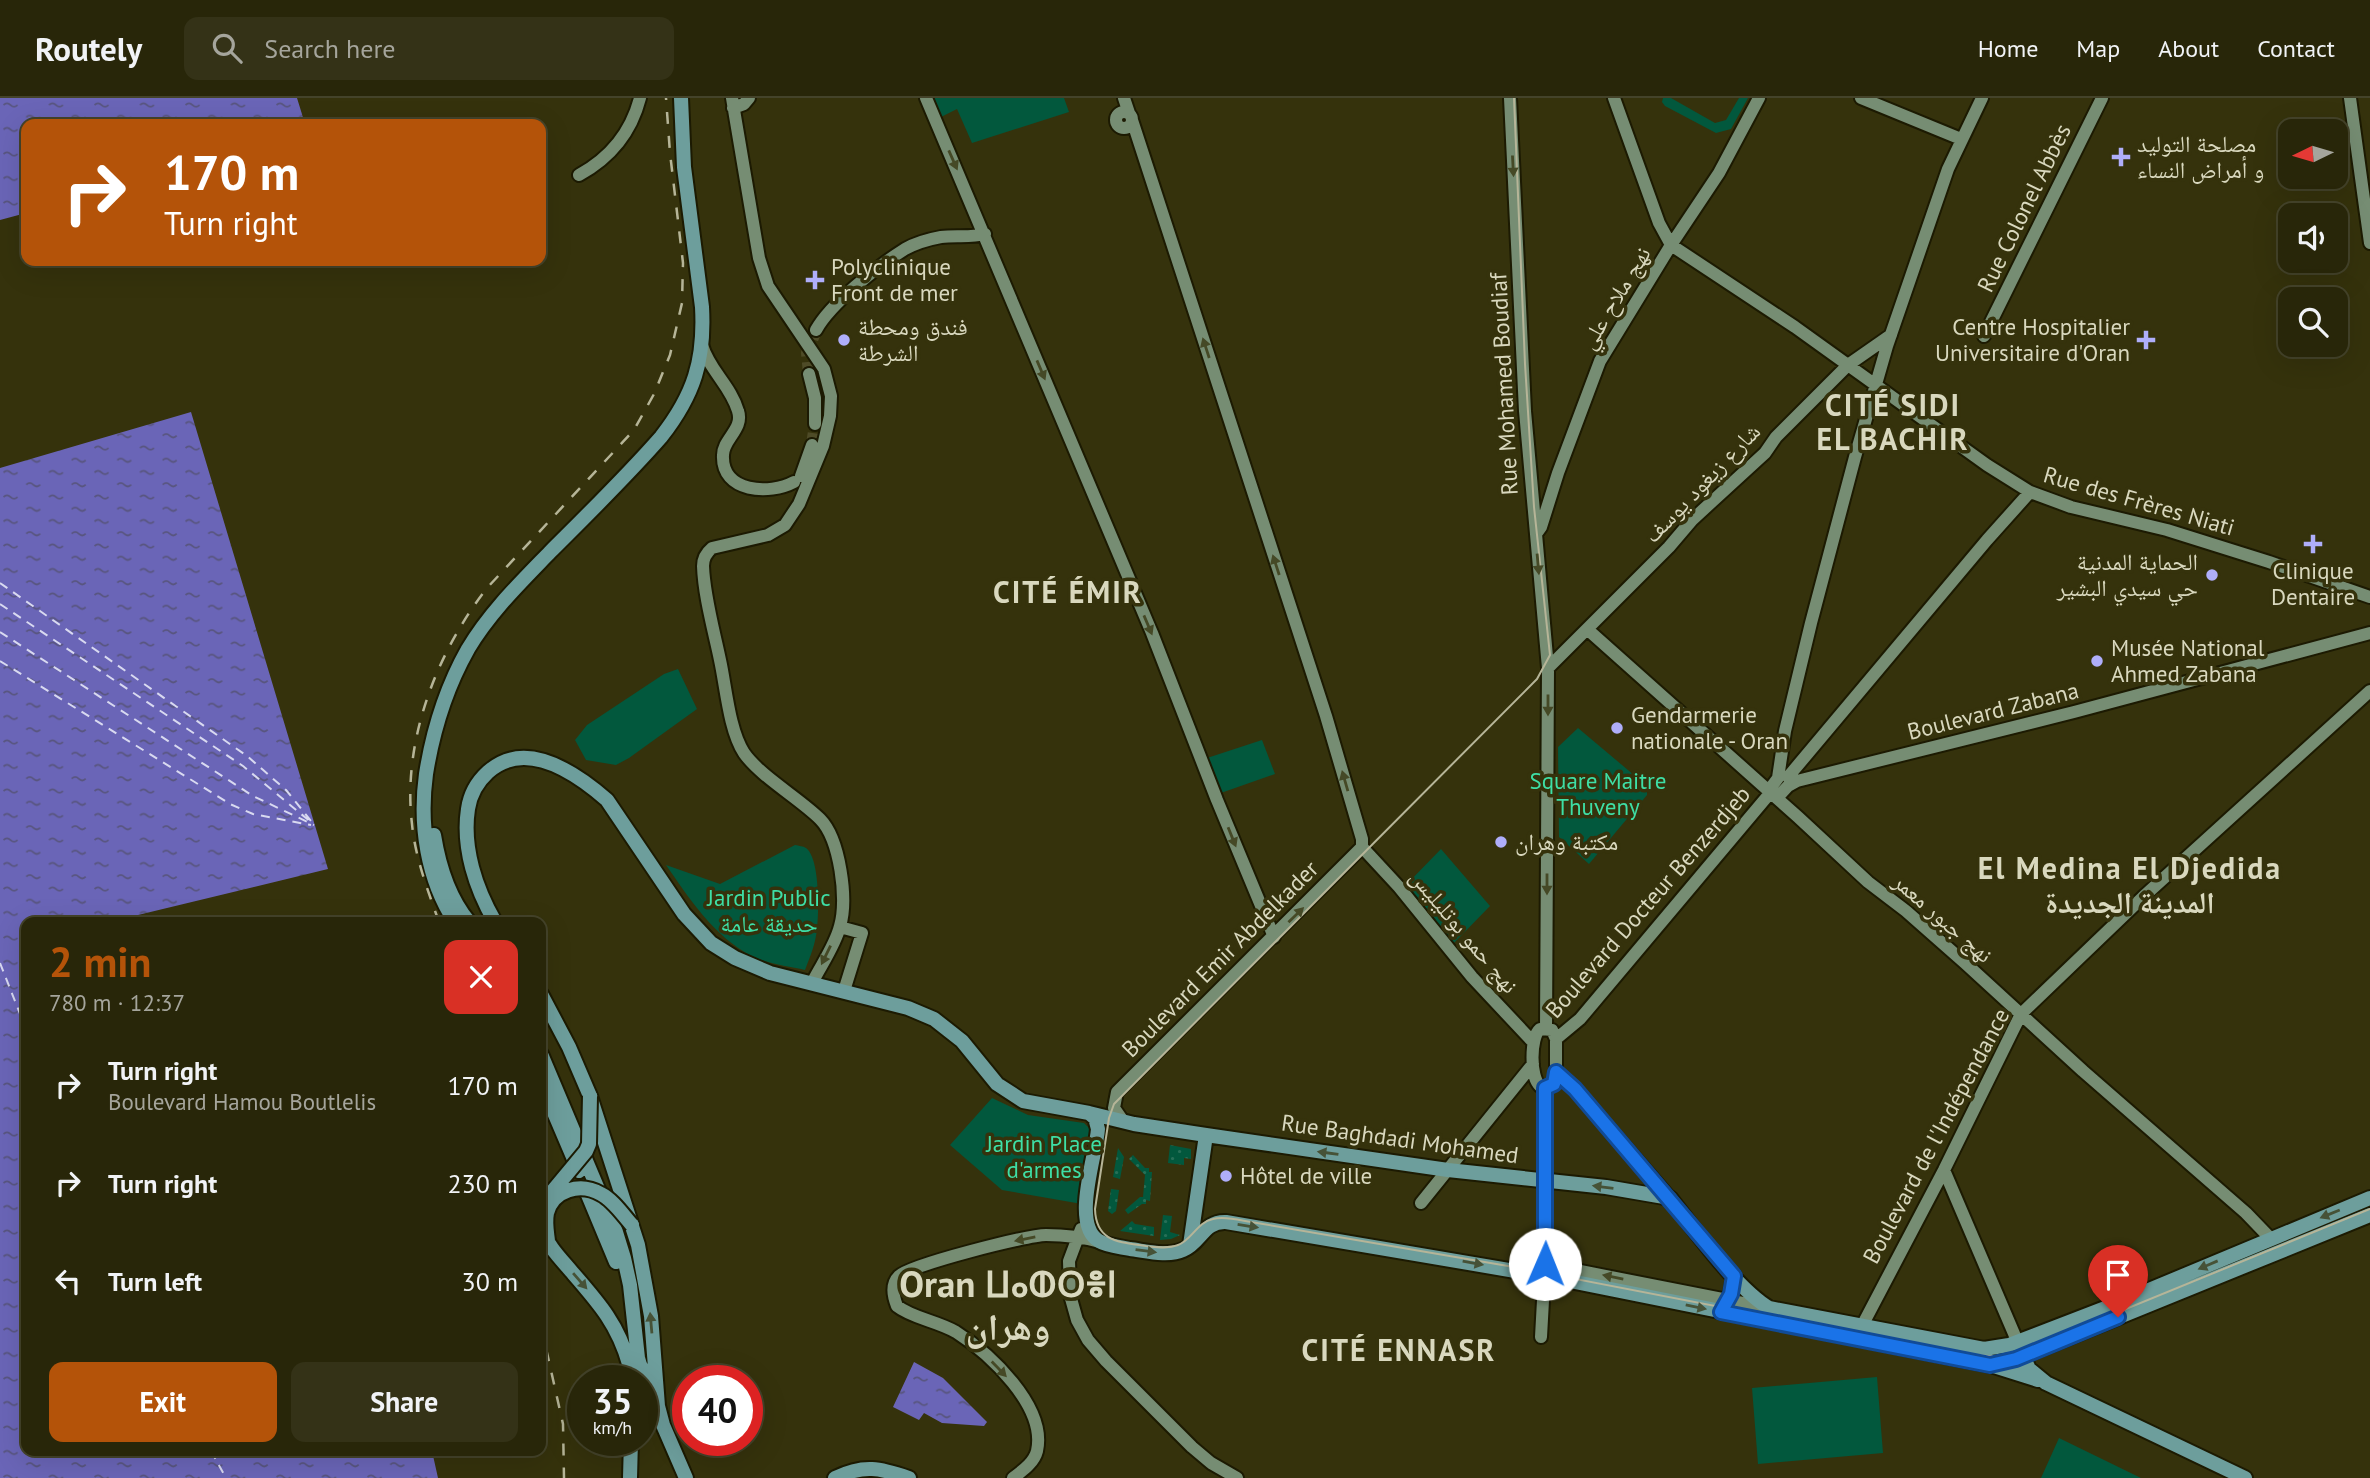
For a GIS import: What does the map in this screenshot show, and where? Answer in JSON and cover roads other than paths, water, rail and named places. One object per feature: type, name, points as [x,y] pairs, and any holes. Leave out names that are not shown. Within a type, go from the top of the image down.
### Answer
[{"type":"main road","points":[[579,175],[605,160],[618,144],[630,127],[640,98]]},
{"type":"main road","points":[[453,917],[433,875],[424,827],[423,790],[438,718],[455,675],[482,628],[519,584],[661,437],[682,407],[696,375],[702,345],[702,307],[684,167],[681,98]]},
{"type":"main road","points":[[749,98],[744,104],[733,103],[759,258],[774,296],[824,369],[831,396],[830,416],[823,446],[799,504],[785,525],[774,532],[712,548],[704,558],[704,570],[740,745],[752,762],[822,820],[836,853],[843,906],[840,927],[812,984]]},
{"type":"main road","points":[[926,98],[1152,633],[1274,937]]},
{"type":"main road","points":[[1124,98],[1326,716],[1362,839],[1362,847]]},
{"type":"main road","name":"Rue Mohamed Boudiaf","points":[[1510,98],[1525,411],[1548,668],[1546,1028]]},
{"type":"main road","points":[[1614,98],[1659,223],[1671,245]]},
{"type":"main road","name":"نهج ملاح علي","points":[[1536,534],[1541,527],[1600,361],[1719,173],[1759,98]]},
{"type":"main road","points":[[1861,98],[1961,139]]},
{"type":"main road","points":[[1772,794],[1778,778],[1785,731],[1811,623],[1889,340],[1948,169],[1982,98]]},
{"type":"main road","name":"Rue Colonel Abbès","points":[[1984,336],[2102,98]]},
{"type":"main road","points":[[2350,98],[2370,243]]},
{"type":"main road","points":[[816,330],[828,311],[841,299],[906,248],[940,237],[985,234]]},
{"type":"main road","name":"Rue des Frères Niati","points":[[1671,245],[1795,327],[1961,447],[2030,492],[2071,507],[2167,530],[2226,548],[2370,597]]},
{"type":"main road","name":"شارع زيغود يوسف","points":[[1548,668],[1669,547],[1692,520],[1765,453],[1776,437],[1848,365],[1889,340]]},
{"type":"main road","points":[[702,345],[708,362],[728,389],[739,412],[740,420],[724,447],[724,467],[728,473],[744,487],[756,490],[775,489],[798,479],[812,445]]},
{"type":"main road","points":[[696,375],[707,369],[714,370]]},
{"type":"main road","points":[[809,374],[815,398],[815,424]]},
{"type":"main road","points":[[1772,794],[1788,786],[1986,540],[2030,492]]},
{"type":"main road","name":"نهج جبور معمر","points":[[1587,629],[1868,882],[1906,911],[2246,1213],[2271,1239]]},
{"type":"main road","name":"Boulevard Zabana","points":[[1793,779],[2039,721],[2370,633]]},
{"type":"main road","name":"Boulevard de l'Indépendance","points":[[1862,1326],[1944,1170],[2021,1014],[2143,897],[2370,691]]},
{"type":"main road","points":[[429,754],[434,832],[440,863],[456,903],[466,917]]},
{"type":"main road","name":"Rue Baghdadi Mohamed","points":[[492,917],[485,904],[472,864],[467,835],[468,809],[479,781],[493,767],[509,760],[533,758],[568,771],[607,800],[684,914],[710,943],[749,965],[908,1008],[945,1026],[962,1041],[988,1075],[1014,1097],[1032,1104],[1206,1135],[1448,1170],[1606,1187],[1670,1198]]},
{"type":"main road","points":[[1780,765],[1793,779]]},
{"type":"main road","name":"Boulevard Docteur Benzerdjeb","points":[[1556,1039],[1580,1019],[1772,794]]},
{"type":"main road","name":"Boulevard Emir Abdelkader","points":[[1124,1121],[1115,1112],[1117,1091],[1362,847]]},
{"type":"main road","name":"نهج حمو بوتليليس","points":[[1362,847],[1399,887],[1472,977],[1533,1042]]},
{"type":"main road","points":[[840,927],[862,933],[844,991]]},
{"type":"main road","points":[[546,1004],[569,1047],[590,1097],[632,1225],[646,1279],[654,1365]]},
{"type":"main road","points":[[1546,1028],[1552,1030],[1556,1039],[1556,1072],[1554,1084],[1545,1088],[1535,1083],[1533,1042],[1537,1031],[1546,1028]]},
{"type":"main road","points":[[1421,1203],[1533,1064]]},
{"type":"main road","points":[[546,1066],[616,1232],[630,1285],[640,1365]]},
{"type":"main road","points":[[1556,1072],[1575,1089],[1756,1301],[1769,1308]]},
{"type":"main road","points":[[1541,1336],[1545,1270],[1545,1088]]},
{"type":"main road","points":[[546,1094],[622,1281],[630,1328],[631,1365]]},
{"type":"main road","points":[[546,1202],[549,1194],[586,1151],[589,1143],[590,1097]]},
{"type":"main road","points":[[1089,1113],[1097,1123],[1097,1138],[1079,1237],[1069,1261],[1070,1295],[1077,1320],[1087,1340],[1106,1361],[1192,1447],[1211,1463],[1237,1478]]},
{"type":"main road","points":[[1190,1246],[1206,1135]]},
{"type":"main road","points":[[1944,1170],[2016,1342],[2029,1369],[2046,1383]]},
{"type":"main road","points":[[548,1241],[546,1216],[552,1201],[560,1194],[575,1188],[601,1194],[632,1225]]},
{"type":"main road","points":[[1013,1478],[1037,1452],[1034,1424],[1025,1400],[1015,1385],[970,1341],[943,1325],[902,1310],[893,1294],[896,1280],[904,1272],[971,1252],[1044,1235],[1079,1237],[1164,1253],[1180,1252],[1190,1246],[1210,1225],[1226,1222],[1728,1299],[1984,1349],[1998,1349],[2113,1305],[2370,1198]]},
{"type":"main road","points":[[1085,1208],[1087,1228],[1093,1237],[1101,1242]]},
{"type":"main road","points":[[1990,1365],[2024,1356],[2370,1215]]},
{"type":"main road","points":[[546,1237],[614,1325],[623,1344],[628,1365]]},
{"type":"main road","points":[[1545,1270],[1721,1312],[1990,1365],[2046,1383],[2245,1478]]},
{"type":"main road","points":[[1721,1312],[1733,1288],[1734,1276]]},
{"type":"main road","points":[[658,1397],[663,1425],[686,1478]]},
{"type":"main road","points":[[630,1478],[631,1456]]},
{"type":"main road","points":[[835,1478],[859,1468],[874,1468],[909,1478]]},
{"type":"water","points":[[0,98],[297,98],[303,119],[21,119],[21,214],[0,220]]},
{"type":"water","points":[[191,412],[328,869],[130,917],[21,917],[21,1456],[433,1456],[438,1478],[0,1478],[0,468]]},
{"type":"water","points":[[914,1362],[943,1378],[987,1422],[984,1426],[942,1423],[924,1413],[919,1420],[893,1407]]},
{"type":"tunnel","points":[[809,374],[807,353],[816,330]]},
{"type":"tunnel","points":[[812,445],[815,424]]},
{"type":"tram line","points":[[1514,98],[1534,507],[1550,655],[1537,679],[1114,1104],[1109,1118],[1095,1209],[1096,1220],[1104,1234],[1118,1241],[1166,1247],[1183,1243],[1207,1221],[1218,1218],[1232,1219],[1508,1266],[1943,1350],[1998,1356],[2016,1354],[2370,1209]]},
{"type":"railway","points":[[437,917],[416,849],[410,793],[418,730],[439,669],[453,640],[487,588],[634,430],[654,394],[670,355],[682,303],[683,263],[666,98]]},
{"type":"railway","points":[[546,1348],[563,1424],[564,1478]]},
{"type":"place","name":"مصلحة التوليد و أمراض النساء","points":[[2121,157]]},
{"type":"place","name":"Polyclinique Front de mer","points":[[815,280]]},
{"type":"place","name":"فندق ومحطة الشرطة","points":[[844,340]]},
{"type":"place","name":"Centre Hospitalier Universitaire d'Oran","points":[[2146,340]]},
{"type":"place","name":"Clinique Dentaire","points":[[2313,544]]},
{"type":"place","name":"الحماية المدنية حي سيدي البشير","points":[[2212,575]]},
{"type":"place","name":"Musée National Ahmed Zabana","points":[[2097,661]]},
{"type":"place","name":"Gendarmerie nationale - Oran","points":[[1617,728]]},
{"type":"place","name":"مكتبة وهران","points":[[1501,842]]},
{"type":"place","name":"Hôtel de ville","points":[[1226,1176]]},
{"type":"district","name":"CITÉ SIDI EL BACHIR","points":[[1893,423]]},
{"type":"district","name":"CITÉ ÉMIR","points":[[1068,593]]},
{"type":"district","name":"El Medina El Djedida المدينة الجديدة","points":[[2130,886]]},
{"type":"district","name":"Oran ⵡⴰⵀⵔⴻⵏ وهران","points":[[1008,1306]]},
{"type":"district","name":"CITÉ ENNASR","points":[[1399,1351]]},
{"type":"park label","name":"Square Maitre Thuveny","points":[[1598,794]]},
{"type":"park label","name":"Jardin Public حديقة عامة","points":[[769,911]]},
{"type":"park label","name":"Jardin Place d'armes","points":[[1044,1157]]}]
